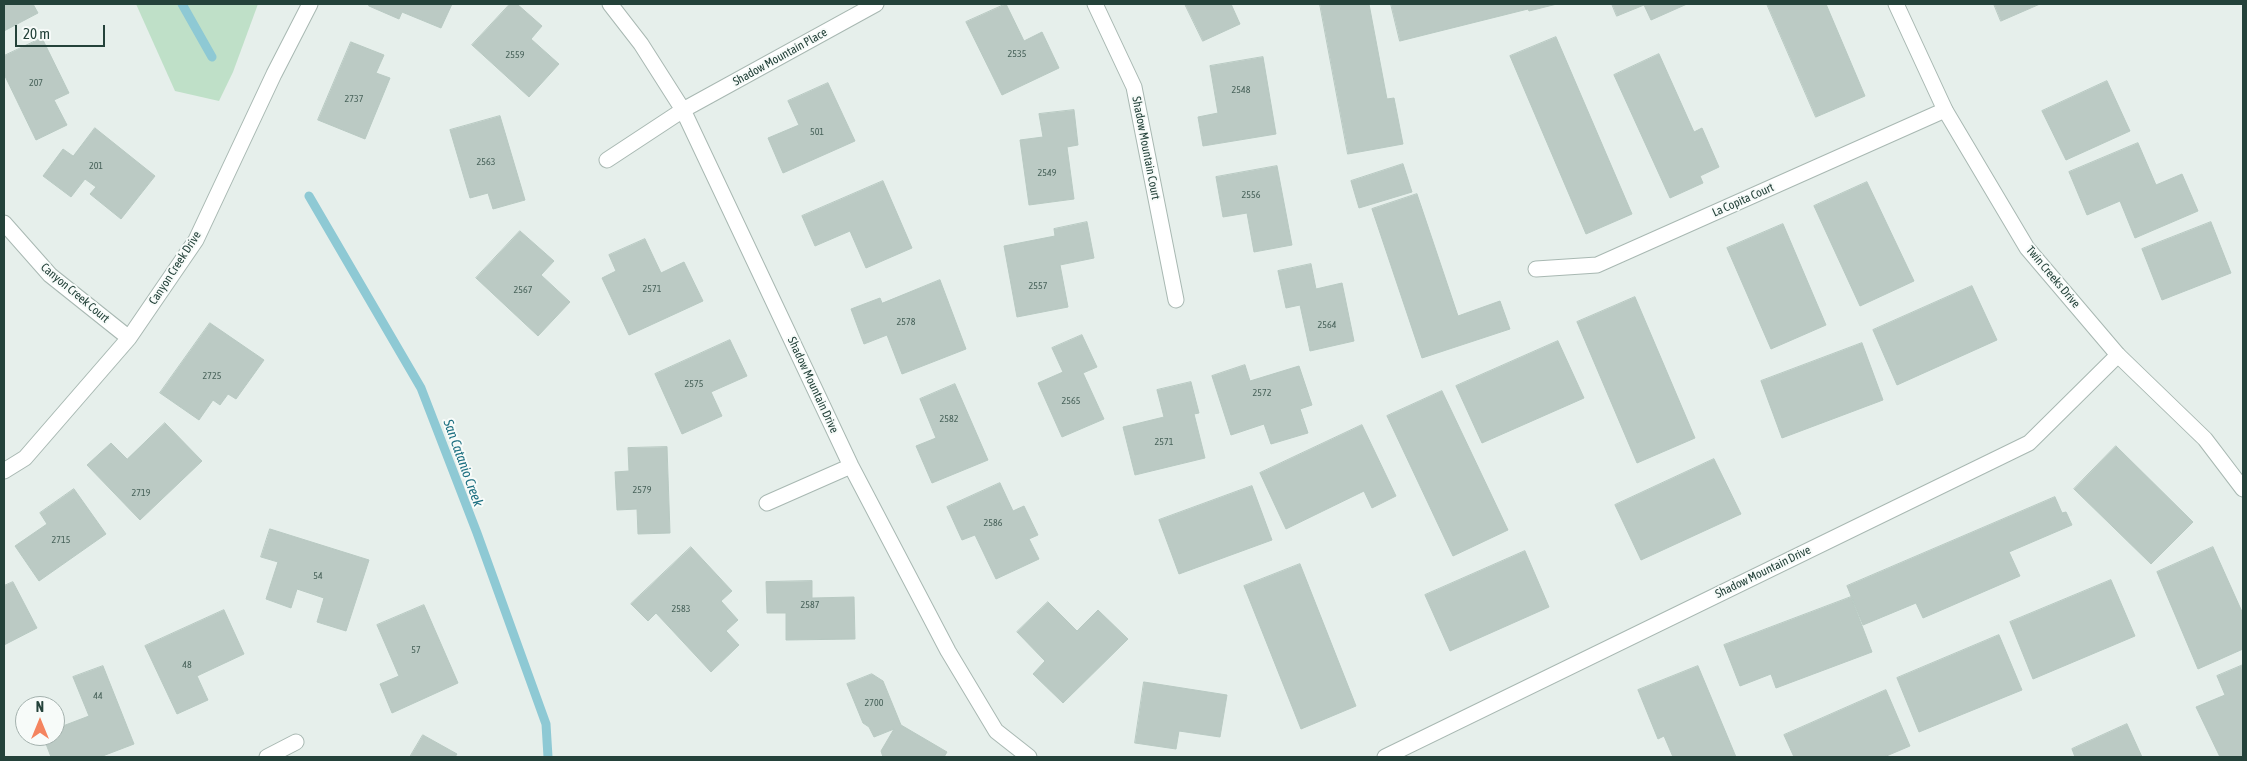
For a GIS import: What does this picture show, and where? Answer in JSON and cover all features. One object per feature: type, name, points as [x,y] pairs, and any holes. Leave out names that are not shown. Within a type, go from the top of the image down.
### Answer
[{"type":"street","name":"Canyon Creek Drive","points":[[4,471],[25,458],[129,338],[196,240],[274,74],[310,4]]},
{"type":"street","name":"Shadow Mountain Drive","points":[[610,4],[641,44],[684,110],[851,466],[948,651],[996,731],[1029,757]]},
{"type":"street","name":"Shadow Mountain Place","points":[[607,160],[684,110],[876,4]]},
{"type":"street","name":"Shadow Mountain Court","points":[[1095,4],[1134,87],[1176,300]]},
{"type":"street","name":"Twin Creeks Drive","points":[[1896,4],[1945,110],[2027,248],[2118,355],[2205,439],[2243,489]]},
{"type":"street","name":"La Copita Court","points":[[1536,269],[1598,265],[1945,110]]},
{"type":"street","name":"Canyon Creek Court","points":[[4,223],[50,275],[129,338]]},
{"type":"street","name":"Shadow Mountain Drive","points":[[1385,757],[2029,443],[2118,355]]},
{"type":"street","points":[[767,503],[851,466]]},
{"type":"street","points":[[268,757],[296,742]]},
{"type":"green space","points":[[136,4],[258,4],[233,72],[219,101],[175,91]]},
{"type":"building","points":[[4,4],[33,4],[38,13],[4,31]]},
{"type":"building","points":[[369,4],[452,4],[441,28],[402,12],[399,19],[369,6]]},
{"type":"building","points":[[510,4],[517,4],[542,26],[531,39],[559,64],[529,97],[472,45]]},
{"type":"building","points":[[1006,4],[1024,41],[1042,32],[1059,68],[1002,95],[966,22]]},
{"type":"building","points":[[1185,4],[1231,4],[1240,24],[1203,41]]},
{"type":"building","points":[[1320,4],[1369,4],[1387,99],[1394,98],[1403,144],[1348,154]]},
{"type":"building","points":[[1391,4],[1557,4],[1529,11],[1528,9],[1400,41]]},
{"type":"building","points":[[1612,4],[1687,4],[1651,20],[1644,5],[1617,16]]},
{"type":"building","points":[[1767,4],[1826,4],[1865,96],[1816,117]]},
{"type":"building","points":[[1994,4],[2040,4],[2001,21]]},
{"type":"building","points":[[1556,37],[1632,214],[1586,234],[1510,56]]},
{"type":"building","points":[[42,38],[69,93],[54,100],[67,125],[36,140],[4,74],[4,56]]},
{"type":"building","points":[[351,42],[384,55],[376,73],[390,78],[365,139],[318,120]]},
{"type":"building","points":[[1659,54],[1694,132],[1702,128],[1719,167],[1700,176],[1703,183],[1670,198],[1614,75]]},
{"type":"building","points":[[1263,57],[1276,134],[1203,146],[1198,117],[1218,113],[1210,66]]},
{"type":"building","points":[[2107,81],[2130,131],[2066,160],[2042,111]]},
{"type":"building","points":[[828,83],[855,141],[783,173],[768,138],[799,125],[788,101]]},
{"type":"building","points":[[1074,110],[1078,145],[1067,147],[1074,199],[1029,205],[1020,140],[1043,137],[1039,114]]},
{"type":"building","points":[[500,116],[525,200],[493,209],[488,193],[470,198],[450,130]]},
{"type":"building","points":[[95,128],[155,176],[121,219],[90,194],[96,187],[85,179],[71,197],[43,176],[63,149],[73,156]]},
{"type":"building","points":[[2138,143],[2156,185],[2182,174],[2198,211],[2135,238],[2120,201],[2087,215],[2069,172]]},
{"type":"building","points":[[1403,164],[1412,192],[1359,208],[1351,181]]},
{"type":"building","points":[[1277,166],[1292,245],[1254,252],[1247,213],[1223,217],[1216,177]]},
{"type":"building","points":[[883,181],[912,248],[866,268],[850,231],[815,246],[802,216]]},
{"type":"building","points":[[1867,182],[1914,281],[1860,306],[1814,206]]},
{"type":"building","points":[[1417,194],[1458,316],[1500,301],[1510,329],[1422,358],[1372,209]]},
{"type":"building","points":[[1087,222],[1094,258],[1060,265],[1068,307],[1017,317],[1004,246],[1055,236],[1054,229]]},
{"type":"building","points":[[2211,222],[2231,273],[2162,300],[2142,249]]},
{"type":"building","points":[[1783,224],[1826,325],[1771,349],[1727,248]]},
{"type":"building","points":[[520,231],[554,261],[541,275],[570,302],[538,336],[476,278]]},
{"type":"building","points":[[645,239],[661,273],[684,262],[703,301],[629,335],[602,278],[616,271],[609,255]]},
{"type":"building","points":[[1311,264],[1316,289],[1342,283],[1354,341],[1310,351],[1300,305],[1286,308],[1278,271]]},
{"type":"building","points":[[940,280],[966,349],[902,374],[887,335],[864,344],[851,309],[880,298],[882,303]]},
{"type":"building","points":[[1972,286],[1997,340],[1897,385],[1873,330]]},
{"type":"building","points":[[1635,297],[1695,438],[1637,463],[1577,322]]},
{"type":"building","points":[[210,323],[264,360],[236,399],[228,394],[220,405],[213,400],[199,420],[160,393]]},
{"type":"building","points":[[1082,335],[1097,367],[1083,373],[1104,419],[1062,437],[1038,383],[1063,372],[1052,348]]},
{"type":"building","points":[[730,340],[747,376],[711,392],[722,416],[682,434],[655,374]]},
{"type":"building","points":[[1558,341],[1584,398],[1482,443],[1456,386]]},
{"type":"building","points":[[1862,343],[1883,400],[1782,438],[1761,381]]},
{"type":"building","points":[[1245,365],[1250,381],[1299,366],[1312,405],[1300,409],[1308,433],[1271,444],[1264,424],[1231,435],[1212,376]]},
{"type":"building","points":[[1191,382],[1199,413],[1194,414],[1205,458],[1135,475],[1123,427],[1164,417],[1157,390]]},
{"type":"building","points":[[955,384],[988,460],[932,483],[916,446],[936,438],[920,399]]},
{"type":"building","points":[[1442,391],[1508,530],[1453,556],[1387,416]]},
{"type":"building","points":[[165,423],[202,461],[140,520],[87,465],[111,443],[127,459]]},
{"type":"building","points":[[1362,425],[1396,496],[1372,508],[1364,491],[1286,529],[1260,473]]},
{"type":"building","points":[[2116,446],[2193,522],[2151,564],[2074,489]]},
{"type":"building","points":[[667,447],[670,533],[638,534],[637,509],[617,510],[615,472],[629,471],[628,448]]},
{"type":"building","points":[[1714,459],[1741,514],[1641,560],[1615,505]]},
{"type":"building","points":[[1000,483],[1013,511],[1024,506],[1038,535],[1029,539],[1039,559],[996,579],[975,535],[962,540],[947,507]]},
{"type":"building","points":[[1252,486],[1272,540],[1179,574],[1159,520]]},
{"type":"building","points":[[74,489],[106,534],[39,581],[15,546],[47,524],[40,513]]},
{"type":"building","points":[[2055,497],[2062,513],[2066,512],[2072,525],[2009,552],[2020,576],[1923,618],[1916,603],[1863,625],[1847,586]]},
{"type":"building","points":[[270,529],[369,560],[346,631],[317,622],[324,598],[297,589],[291,608],[266,599],[278,562],[261,557]]},
{"type":"building","points":[[691,547],[732,591],[721,601],[738,620],[726,631],[739,645],[711,672],[656,613],[648,621],[631,604]]},
{"type":"building","points":[[2213,547],[2243,614],[2243,649],[2198,669],[2157,572]]},
{"type":"building","points":[[1525,551],[1549,607],[1450,651],[1425,595]]},
{"type":"building","points":[[1300,564],[1356,706],[1301,729],[1244,586]]},
{"type":"building","points":[[2111,580],[2135,636],[2033,679],[2010,622]]},
{"type":"building","points":[[812,581],[812,598],[854,597],[855,639],[786,640],[786,613],[767,613],[766,582]]},
{"type":"building","points":[[13,582],[37,628],[4,645],[4,586]]},
{"type":"building","points":[[1851,597],[1872,652],[1776,688],[1771,674],[1740,686],[1724,645]]},
{"type":"building","points":[[1048,602],[1077,631],[1098,610],[1128,639],[1063,703],[1033,674],[1045,661],[1017,632]]},
{"type":"building","points":[[424,605],[458,683],[392,713],[380,684],[399,676],[377,625]]},
{"type":"building","points":[[224,610],[244,654],[197,676],[208,700],[177,714],[145,646]]},
{"type":"building","points":[[1999,635],[2022,690],[1919,732],[1897,678]]},
{"type":"building","points":[[2243,665],[2243,757],[2220,757],[2196,707],[2225,695],[2217,676]]},
{"type":"building","points":[[103,666],[134,744],[100,757],[51,757],[47,746],[65,746],[65,725],[89,716],[73,677]]},
{"type":"building","points":[[1698,666],[1736,757],[1673,757],[1664,736],[1658,739],[1638,690]]},
{"type":"building","points":[[872,674],[883,681],[901,725],[947,752],[944,757],[883,757],[881,751],[894,729],[874,737],[869,727],[863,723],[847,684]]},
{"type":"building","points":[[1144,682],[1227,695],[1220,737],[1179,731],[1176,749],[1135,743]]},
{"type":"building","points":[[1886,690],[1910,746],[1884,757],[1794,757],[1784,735]]},
{"type":"building","points":[[2127,724],[2142,757],[2075,757],[2072,749]]},
{"type":"building","points":[[423,735],[457,754],[455,757],[410,757]]},
{"type":"waterway","name":"San Catanio Creek","points":[[182,4],[212,57]]},
{"type":"waterway","name":"San Catanio Creek","points":[[309,196],[421,388],[477,533],[546,724],[548,757]]}]
